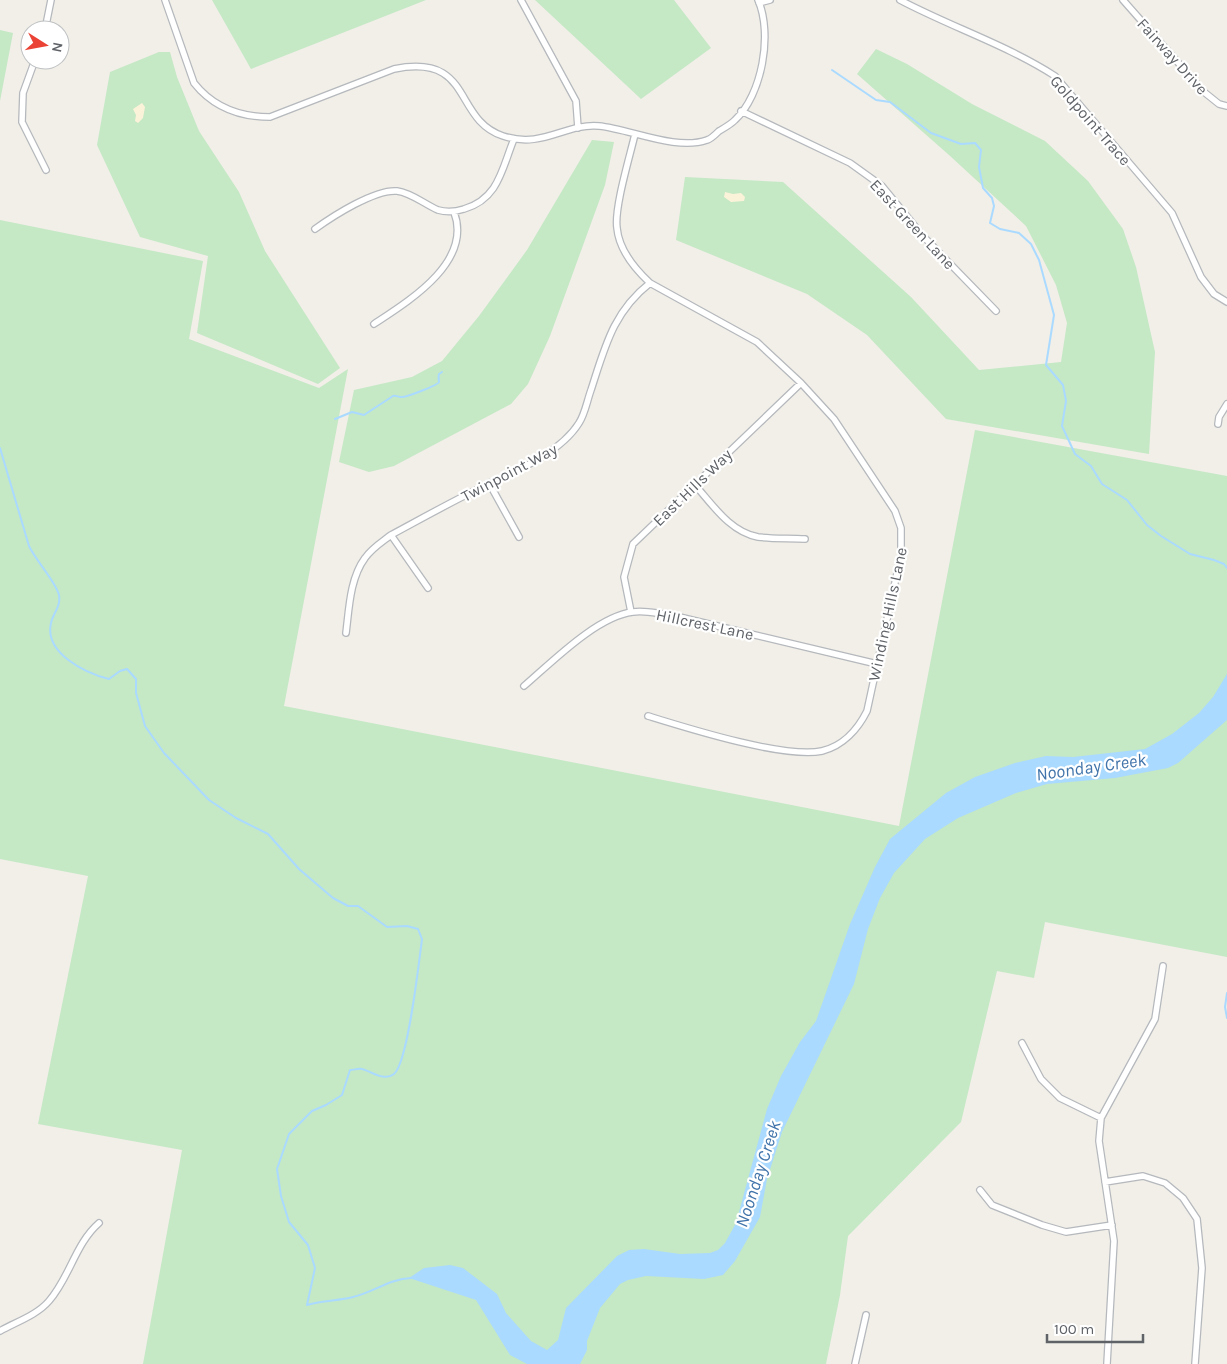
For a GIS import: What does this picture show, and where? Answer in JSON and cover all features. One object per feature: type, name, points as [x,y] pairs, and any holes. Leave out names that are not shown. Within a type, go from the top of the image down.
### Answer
[{"type":"street","points":[[47,20],[51,0]]},
{"type":"street","points":[[165,0],[194,83],[203,94],[217,104],[239,114],[254,117],[270,117],[394,69],[411,65],[425,66],[447,74],[456,82],[480,121],[491,131],[514,139],[540,140],[578,128],[598,126],[680,142],[707,140],[735,120],[750,98],[764,54],[766,36],[759,1],[770,0]]},
{"type":"street","points":[[521,0],[576,101],[578,128]]},
{"type":"street","name":"Goldpoint Trace","points":[[900,0],[1034,63],[1055,76],[1172,213],[1202,277],[1214,294],[1227,302]]},
{"type":"street","name":"Fairway Drive","points":[[1123,0],[1204,92],[1219,104],[1227,106]]},
{"type":"street","points":[[31,70],[23,93],[22,122],[46,170]]},
{"type":"street","name":"East Green Lane","points":[[741,111],[850,163],[882,186],[923,236],[996,310]]},
{"type":"street","name":"Winding Hills Lane","points":[[636,134],[617,214],[616,228],[626,254],[637,270],[650,283],[757,342],[801,383],[834,419],[891,503],[901,528],[901,555],[867,711],[861,722],[846,738],[834,747],[821,751],[807,752],[767,747],[698,731],[648,716]]},
{"type":"street","points":[[315,229],[375,195],[395,191],[408,194],[438,210],[454,212],[474,206],[489,196],[496,185],[514,139]]},
{"type":"street","points":[[374,324],[414,298],[432,281],[454,250],[458,240],[458,224],[454,212]]},
{"type":"street","name":"Twinpoint Way","points":[[346,633],[350,599],[359,567],[376,546],[391,535],[562,444],[580,422],[601,360],[623,309],[634,295],[650,283]]},
{"type":"street","name":"East Hills Way","points":[[631,612],[624,578],[633,544],[801,383]]},
{"type":"street","points":[[1218,424],[1219,417],[1227,404]]},
{"type":"street","points":[[489,483],[520,537]]},
{"type":"street","points":[[694,485],[730,524],[747,533],[757,536],[805,539]]},
{"type":"street","points":[[391,535],[428,588]]},
{"type":"street","name":"Hillcrest Lane","points":[[524,686],[591,629],[631,612],[646,611],[671,615],[876,664]]},
{"type":"street","points":[[1107,1364],[1114,1241],[1099,1141],[1101,1118],[1156,1019],[1163,966]]},
{"type":"street","points":[[1022,1043],[1041,1079],[1060,1098],[1101,1118]]},
{"type":"street","points":[[1105,1182],[1143,1176],[1165,1183],[1183,1198],[1197,1219],[1202,1268],[1195,1364]]},
{"type":"street","points":[[980,1190],[992,1205],[1042,1225],[1066,1232],[1112,1225]]},
{"type":"street","points":[[0,1331],[38,1310],[49,1301],[88,1233],[99,1223]]},
{"type":"street","points":[[855,1364],[866,1315]]},
{"type":"green space","points":[[212,0],[426,0],[251,69]]},
{"type":"green space","points":[[535,0],[674,0],[711,48],[641,99]]},
{"type":"green space","points":[[0,30],[13,33],[0,101]]},
{"type":"green space","points":[[876,49],[907,64],[972,104],[1045,141],[1088,181],[1123,229],[1136,267],[1155,352],[1149,454],[946,419],[867,335],[807,294],[676,240],[685,177],[783,182],[911,297],[979,370],[1061,362],[1067,323],[1056,285],[1026,226],[857,74]]},
{"type":"green space","points":[[159,52],[170,52],[177,77],[199,131],[239,192],[265,251],[340,368],[318,384],[197,333],[208,256],[140,237],[97,145],[110,72]]},
{"type":"green space","points":[[592,140],[614,142],[605,185],[550,336],[528,384],[511,404],[394,466],[369,472],[339,462],[354,390],[412,377],[442,361],[479,316],[527,250]]},
{"type":"green space","points":[[0,220],[203,261],[189,339],[319,388],[348,369],[284,706],[899,826],[975,430],[1227,476],[1227,957],[1045,922],[1034,978],[997,971],[961,1122],[848,1236],[840,1295],[826,1364],[143,1364],[182,1150],[38,1124],[88,876],[0,859]]},
{"type":"sand","points":[[142,103],[145,107],[143,118],[138,123],[135,121],[136,115],[133,109]]},
{"type":"sand","points":[[725,192],[741,193],[745,197],[744,201],[731,202],[724,197]]},
{"type":"water","points":[[1227,674],[1227,720],[1178,763],[1168,768],[1115,778],[1047,784],[1016,793],[958,818],[925,839],[894,873],[880,898],[868,929],[854,984],[782,1132],[767,1179],[760,1217],[735,1261],[723,1275],[704,1279],[646,1276],[620,1284],[600,1308],[587,1341],[587,1350],[580,1364],[527,1364],[510,1355],[476,1300],[409,1278],[424,1268],[450,1265],[463,1268],[497,1294],[506,1313],[531,1341],[547,1350],[558,1340],[566,1308],[617,1256],[629,1250],[644,1249],[680,1254],[710,1253],[718,1250],[725,1243],[736,1223],[767,1109],[781,1076],[800,1042],[816,1021],[850,924],[875,867],[890,839],[946,793],[975,777],[1015,763],[1046,756],[1073,757],[1145,749],[1172,734],[1199,713],[1213,697]]},
{"type":"waterway","points":[[832,70],[876,100],[890,102],[931,133],[961,144],[975,143],[981,150],[979,167],[983,188],[992,198],[994,206],[990,223],[1000,229],[1019,233],[1031,244],[1039,260],[1054,315],[1046,365],[1063,385],[1066,401],[1062,426],[1075,454],[1091,466],[1102,484],[1127,500],[1147,525],[1161,536],[1190,554],[1214,560],[1224,564],[1227,568]]},
{"type":"waterway","points":[[335,419],[352,412],[364,415],[393,396],[404,397],[428,388],[439,382],[439,374],[442,372]]},
{"type":"waterway","name":"Noonday Creek","points":[[0,448],[29,546],[59,595],[59,603],[52,619],[50,634],[60,652],[78,667],[109,679],[120,671],[127,669],[136,679],[136,693],[145,726],[164,753],[209,800],[236,818],[268,834],[299,869],[333,898],[348,906],[358,906],[387,927],[407,926],[418,929],[422,939],[416,988],[404,1051],[399,1066],[394,1074],[386,1077],[362,1069],[350,1070],[342,1095],[312,1111],[289,1134],[277,1169],[281,1196],[289,1222],[308,1245],[315,1268],[307,1305],[353,1297],[389,1283],[411,1278]]},
{"type":"waterway","points":[[1227,993],[1225,1007],[1227,1018]]}]
